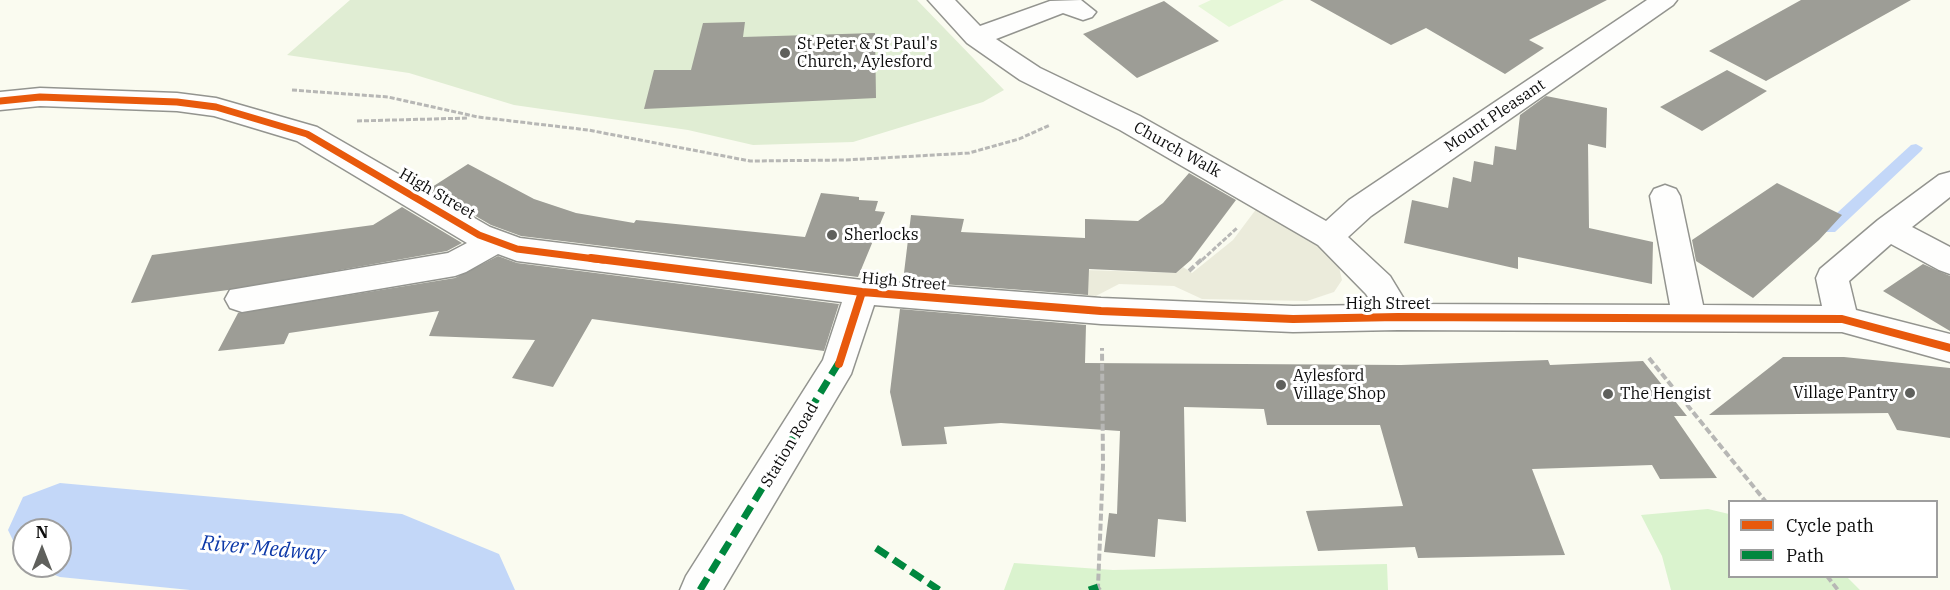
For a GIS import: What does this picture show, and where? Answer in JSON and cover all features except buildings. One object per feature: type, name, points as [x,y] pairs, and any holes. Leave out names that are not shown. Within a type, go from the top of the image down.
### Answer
[{"type":"street","name":"Church Walk","points":[[941,0],[976,37],[1030,74],[1084,100],[1260,196],[1329,237],[1378,285],[1398,317]]},
{"type":"street","name":"Mount Pleasant","points":[[1329,237],[1360,208],[1664,0]]},
{"type":"street","points":[[976,37],[1059,6],[1083,6]]},
{"type":"street","name":"High Street","points":[[0,101],[40,97],[177,102],[216,107],[265,121],[306,134],[479,235],[517,249],[862,292],[1101,311],[1293,319],[1398,317],[1842,319],[1950,348]]},
{"type":"street","points":[[1842,319],[1832,278],[1889,228],[1950,182]]},
{"type":"street","points":[[1665,196],[1689,318]]},
{"type":"street","points":[[1889,228],[1950,262]]},
{"type":"street","points":[[242,300],[455,264],[496,241]]},
{"type":"street","name":"Station Road","points":[[700,590],[839,364],[862,292]]},
{"type":"path","points":[[283,90],[388,97],[478,117],[588,130],[750,161],[846,160],[969,153],[1019,139],[1059,121],[1084,100]]},
{"type":"path","points":[[362,119],[478,117]]},
{"type":"path","points":[[1189,271],[1240,225],[1260,196]]},
{"type":"path","points":[[1100,590],[1098,587],[1103,466],[1101,311]]},
{"type":"path","points":[[1616,318],[1765,500]]},
{"type":"path","points":[[1829,578],[1838,590]]},
{"type":"green space","points":[[350,0],[917,0],[1004,90],[983,102],[853,142],[753,145],[688,130],[514,105],[409,73],[287,55]]},
{"type":"green space","points":[[1211,0],[1284,0],[1229,27],[1198,6]]},
{"type":"green space","points":[[1708,509],[1728,514],[1728,578],[1848,578],[1860,590],[1671,590],[1662,556],[1641,515]]},
{"type":"green space","points":[[1014,563],[1113,570],[1387,564],[1388,590],[1004,590]]},
{"type":"shaded area","points":[[1260,204],[1326,248],[1338,263],[1342,280],[1334,292],[1307,301],[1202,299],[1174,286],[1119,284],[1096,296],[1083,295],[1084,270],[1176,273],[1183,267],[1192,273],[1233,240]]},
{"type":"waterway","points":[[1830,228],[1916,148]]},
{"type":"waterway","name":"River Medway","points":[[72,531],[402,563],[461,590]]},
{"type":"marked path","points":[[700,590],[841,359]]},
{"type":"marked path","points":[[876,548],[939,590]]},
{"type":"marked path","points":[[1089,590],[1098,587]]},
{"type":"cycle path","points":[[0,101],[40,97],[177,102],[216,107],[265,121],[307,134],[479,235],[517,249],[862,292],[1101,311],[1293,319],[1398,317],[1842,319],[1950,348]]},
{"type":"cycle path","points":[[839,364],[862,292]]},
{"type":"place","name":"St Peter & St Paul's Church, Aylesford","points":[[785,53]]},
{"type":"place","name":"Sherlocks","points":[[832,235]]},
{"type":"place","name":"Aylesford Village Shop","points":[[1281,385]]},
{"type":"place","name":"Village Pantry","points":[[1910,393]]},
{"type":"place","name":"The Hengist","points":[[1608,394]]}]
